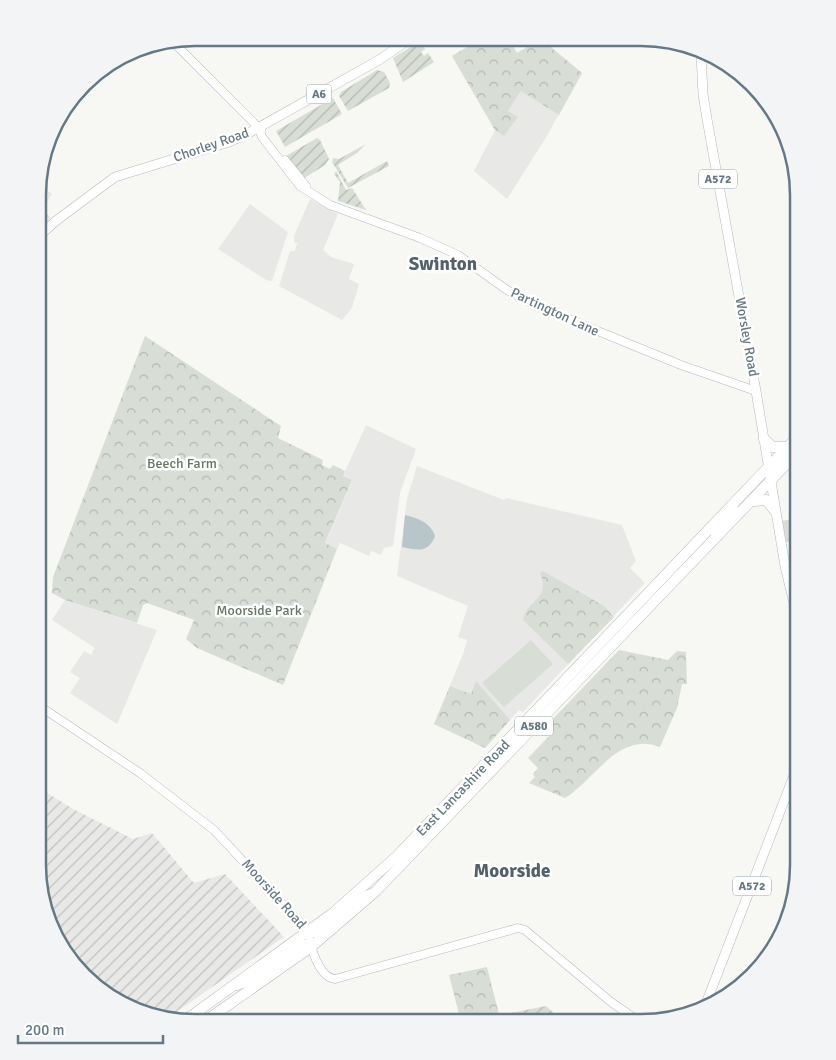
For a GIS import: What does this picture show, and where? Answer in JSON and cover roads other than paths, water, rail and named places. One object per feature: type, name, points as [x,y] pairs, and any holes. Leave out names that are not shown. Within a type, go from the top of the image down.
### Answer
[{"type":"highway","points":[[764,438],[773,447],[790,446]]},
{"type":"highway","name":"East Lancashire Road","points":[[194,1013],[352,897],[417,837],[768,467],[790,449]]},
{"type":"highway","name":"East Lancashire Road","points":[[217,1013],[311,947],[376,891],[670,583],[754,501],[790,461]]},
{"type":"highway","points":[[754,501],[766,500],[775,511]]},
{"type":"main road","name":"Chorley Road","points":[[46,231],[115,177],[230,142],[259,128],[379,60],[399,46]]},
{"type":"main road","name":"Worsley Road","points":[[701,59],[706,119],[789,584]]},
{"type":"main road","points":[[700,540],[727,519],[764,482],[770,482]]},
{"type":"main road","name":"A572","points":[[708,997],[789,788]]},
{"type":"street","name":"Partington Lane","points":[[179,48],[259,128],[262,137],[300,186],[338,208],[458,255],[507,290],[539,307],[681,365],[756,390]]},
{"type":"street","points":[[785,566],[789,566]]},
{"type":"street","name":"Moorside Road","points":[[46,710],[140,773],[214,830],[308,931],[311,947],[325,974],[335,979],[486,936],[521,928],[627,1013]]},
{"type":"street","points":[[308,931],[316,934],[361,897],[376,891]]},
{"type":"street","points":[[229,988],[246,983],[301,944],[307,944],[311,947]]},
{"type":"district","name":"Swinton","points":[[443,264]]},
{"type":"district","name":"Moorside","points":[[512,871]]},
{"type":"park label","name":"Beech Farm","points":[[182,463]]},
{"type":"park label","name":"Moorside Park","points":[[259,610]]}]
